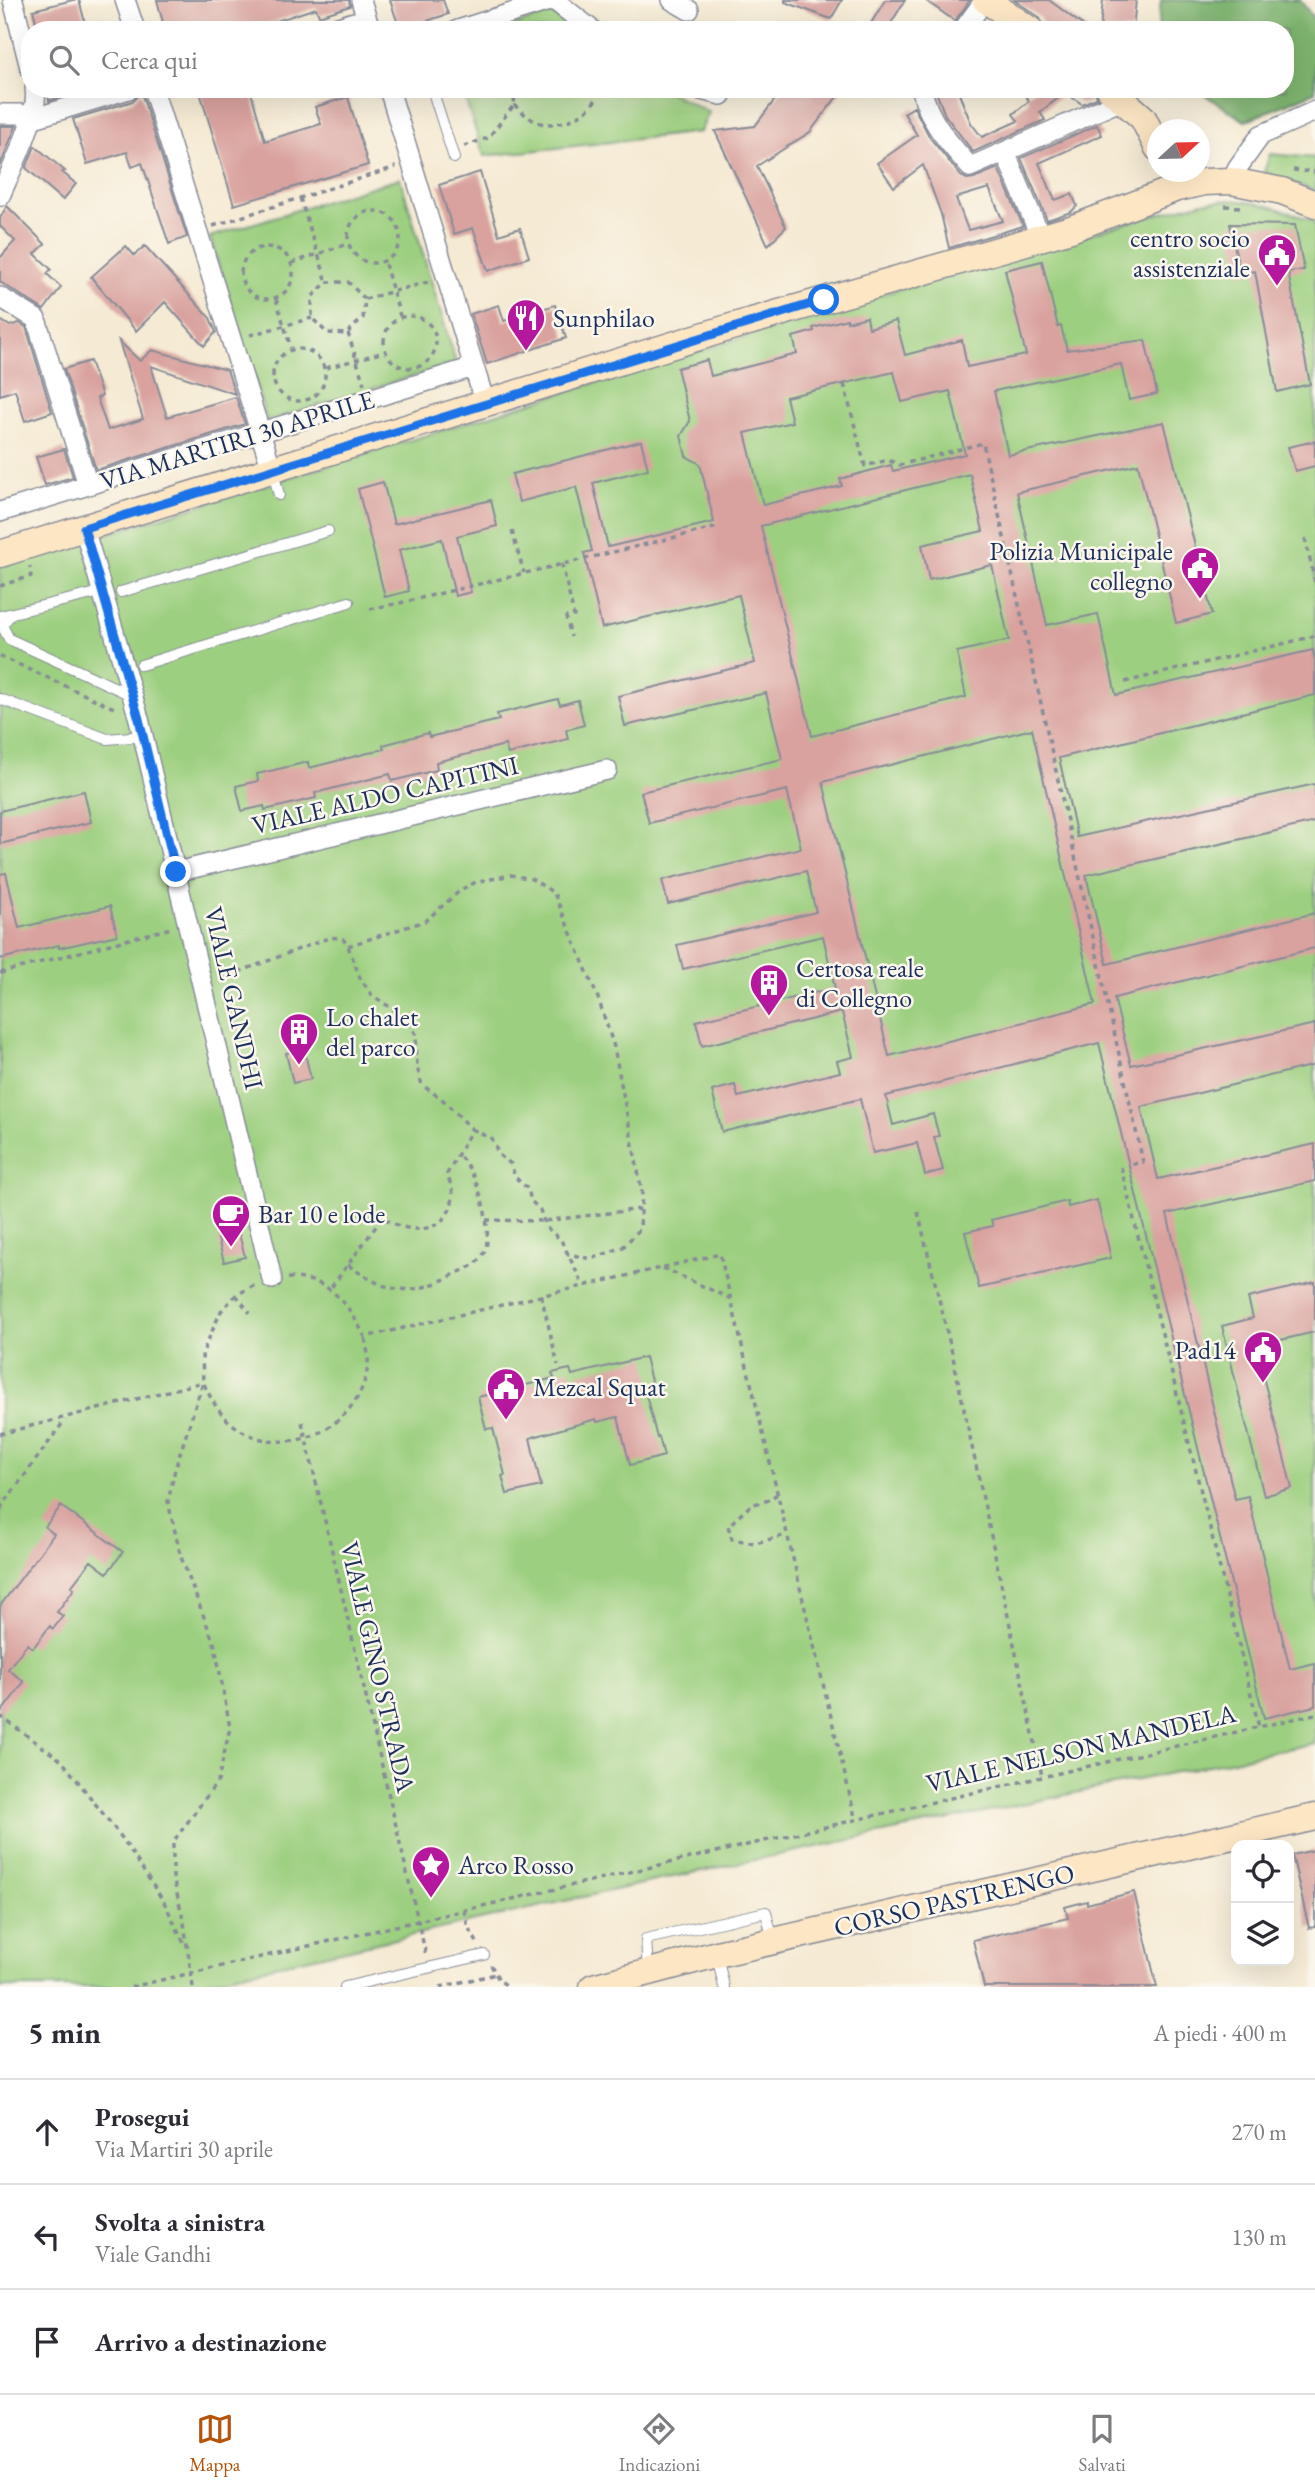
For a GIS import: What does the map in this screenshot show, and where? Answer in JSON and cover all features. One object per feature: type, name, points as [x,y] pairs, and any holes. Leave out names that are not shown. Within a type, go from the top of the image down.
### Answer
[{"type":"street","points":[[13,0],[21,32]]},
{"type":"street","points":[[125,0],[132,21]]},
{"type":"street","points":[[361,0],[362,21]]},
{"type":"street","points":[[486,21],[553,0],[580,21]]},
{"type":"street","points":[[970,21],[986,0],[1017,21]]},
{"type":"street","points":[[0,196],[31,119],[36,98]]},
{"type":"street","points":[[0,114],[21,114],[31,119],[100,98]]},
{"type":"street","points":[[156,98],[272,470]]},
{"type":"street","points":[[392,98],[485,403]]},
{"type":"street","points":[[924,98],[944,138],[970,167],[1005,152],[1108,98]]},
{"type":"street","points":[[1120,98],[1143,118],[1147,127]]},
{"type":"street","points":[[1231,181],[1261,135],[1315,111]]},
{"type":"street","points":[[1005,152],[1041,238]]},
{"type":"street","name":"VIA MARTIRI 30 APRILE","points":[[1210,182],[1231,181],[1282,191],[1315,204]]},
{"type":"street","name":"VIA MARTIRI 30 APRILE","points":[[0,554],[731,327],[1071,229],[1169,182]]},
{"type":"street","points":[[0,297],[36,318],[88,485]]},
{"type":"street","name":"VIA MARTIRI 30 APRILE","points":[[0,512],[474,367]]},
{"type":"street","name":"VIALE GANDHI","points":[[84,528],[111,592],[131,695],[190,924],[272,1279]]},
{"type":"street","name":"VIALE ALDO CAPITINI","points":[[176,872],[607,770]]},
{"type":"street","name":"CORSO PASTRENGO","points":[[593,1987],[717,1954],[1315,1817]]},
{"type":"lane","points":[[435,98],[453,154]]},
{"type":"lane","points":[[272,470],[279,495]]},
{"type":"lane","points":[[0,615],[111,592],[328,531]]},
{"type":"lane","points":[[141,665],[349,602]]},
{"type":"lane","points":[[12,612],[2,625],[9,639],[131,695]]},
{"type":"lane","points":[[0,699],[107,739],[141,728]]},
{"type":"lane","points":[[648,1972],[646,1939],[766,1912],[773,1941]]},
{"type":"lane","points":[[717,1954],[724,1987]]},
{"type":"lane","points":[[345,1987],[484,1955]]},
{"type":"path","points":[[453,154],[488,138],[514,105],[514,98]]},
{"type":"path","points":[[514,105],[537,122],[561,123],[579,116],[596,98]]},
{"type":"path","points":[[198,230],[411,163]]},
{"type":"path","points":[[300,198],[327,282]]},
{"type":"path","points":[[363,212],[385,212],[400,227],[400,248],[384,263],[363,263],[347,244],[349,227],[363,212]]},
{"type":"path","points":[[292,263],[347,244]]},
{"type":"path","points":[[257,247],[278,248],[292,263],[292,284],[276,299],[256,298],[242,283],[241,262],[257,247]]},
{"type":"path","points":[[384,263],[400,316]]},
{"type":"path","points":[[365,299],[447,276]]},
{"type":"path","points":[[327,282],[348,282],[365,299],[363,318],[348,333],[327,333],[312,318],[312,297],[327,282]]},
{"type":"path","points":[[276,299],[291,348]]},
{"type":"path","points":[[400,316],[421,316],[436,331],[435,352],[419,368],[399,367],[384,352],[385,331],[400,316]]},
{"type":"path","points":[[232,341],[312,318]]},
{"type":"path","points":[[348,333],[369,399]]},
{"type":"path","points":[[291,348],[310,349],[326,368],[324,386],[308,401],[288,401],[274,386],[274,364],[291,348]]},
{"type":"path","points":[[326,368],[384,352]]},
{"type":"path","points":[[844,384],[864,466],[888,460],[900,466],[983,443],[1143,1162],[1129,1165]]},
{"type":"path","points":[[370,608],[718,527]]},
{"type":"path","points":[[512,531],[524,573]]},
{"type":"path","points":[[1305,538],[1315,582]]},
{"type":"path","points":[[562,564],[574,616],[566,617],[571,638]]},
{"type":"path","points":[[1125,682],[1315,636]]},
{"type":"path","points":[[0,656],[141,728]]},
{"type":"path","points":[[348,946],[425,921],[462,889],[476,882],[511,875],[531,879],[554,893],[598,998],[614,1047],[642,1192],[640,1229],[623,1247],[591,1259],[568,1254]]},
{"type":"path","points":[[0,973],[190,924]]},
{"type":"path","points":[[204,985],[331,937],[343,939],[360,978],[372,995],[406,1018],[416,1034],[417,1067],[422,1085],[443,1100],[472,1129],[492,1139],[499,1155],[511,1164],[514,1177],[528,1189],[531,1201],[540,1210],[546,1227],[561,1240],[583,1285]]},
{"type":"path","points":[[330,1289],[383,1217],[395,1226],[413,1231],[432,1227],[447,1214],[453,1195],[447,1174],[472,1129]]},
{"type":"path","points":[[348,1265],[368,1279],[392,1288],[413,1290],[432,1286],[473,1266],[482,1256],[486,1245],[486,1220],[473,1174],[458,1154]]},
{"type":"path","points":[[1121,1167],[1259,1727]]},
{"type":"path","points":[[486,1220],[544,1221],[641,1209]]},
{"type":"path","points":[[918,1212],[956,1371],[1042,1776]]},
{"type":"path","points":[[365,1337],[720,1254],[856,1821]]},
{"type":"path","points":[[661,1267],[731,1299]]},
{"type":"path","points":[[193,1987],[184,1923],[173,1877],[173,1842],[218,1781],[230,1728],[215,1646],[181,1557],[168,1502],[175,1469],[203,1382],[202,1354],[222,1311],[236,1295],[255,1284],[272,1279],[293,1278],[330,1289],[351,1308],[365,1337],[368,1363],[362,1388],[349,1411],[330,1428],[306,1439],[280,1442],[255,1437],[232,1424],[215,1405],[203,1382]]},
{"type":"path","points":[[236,1295],[250,1313]]},
{"type":"path","points":[[541,1295],[558,1365]]},
{"type":"path","points":[[0,1434],[203,1382]]},
{"type":"path","points":[[0,1509],[66,1419]]},
{"type":"path","name":"VIALE GINO STRADA","points":[[302,1422],[417,1921]]},
{"type":"path","points":[[777,1494],[769,1500],[751,1505],[728,1526],[732,1539],[755,1543],[787,1535]]},
{"type":"path","name":"VIALE NELSON MANDELA","points":[[131,1987],[1315,1714]]},
{"type":"path","points":[[0,1716],[62,1761],[122,1838],[164,1902],[187,1951]]},
{"type":"path","points":[[440,1987],[496,1974],[509,1987]]},
{"type":"green space","points":[[1161,0],[1300,0],[1315,20],[1315,92],[1245,121],[1210,98],[1294,98],[1294,21],[1159,21]]},
{"type":"green space","points":[[551,13],[561,21],[527,21]]},
{"type":"green space","points":[[465,98],[681,98],[709,112],[700,132],[484,156]]},
{"type":"green space","points":[[1270,154],[1315,158],[1315,191],[1264,172]]},
{"type":"green space","points":[[400,178],[456,363],[267,421],[210,237]]},
{"type":"green space","points":[[1229,200],[1273,207],[1315,222],[1315,1743],[668,1878],[180,1987],[0,1987],[0,567],[876,296],[1154,215],[1203,202]]},
{"type":"building","points":[[79,0],[85,21],[36,21],[33,10]]},
{"type":"building","points":[[157,0],[349,0],[350,6],[319,16],[316,8],[276,21],[163,21]]},
{"type":"building","points":[[390,0],[443,0],[448,14],[427,21],[397,21]]},
{"type":"building","points":[[785,0],[842,0],[831,19]]},
{"type":"building","points":[[885,0],[905,0],[892,21],[872,21]]},
{"type":"building","points":[[925,0],[970,0],[955,21]]},
{"type":"building","points":[[1014,0],[1049,0],[1077,21],[1041,21]]},
{"type":"building","points":[[1103,0],[1136,0],[1134,21],[1101,21]]},
{"type":"building","points":[[143,98],[187,237],[169,244],[142,163],[132,167],[127,152],[87,164],[73,119]]},
{"type":"building","points":[[202,98],[253,98],[265,141],[321,124],[315,107],[348,98],[368,165],[234,205]]},
{"type":"building","points":[[776,98],[836,98],[810,132],[757,166],[786,227],[768,245],[715,131],[755,126]]},
{"type":"building","points":[[938,98],[961,98],[971,123],[982,137],[1018,121],[1013,114],[1029,101],[1027,98],[1058,98],[1040,112],[1045,120],[973,152],[945,115]]},
{"type":"building","points":[[1073,98],[1097,98],[1082,104]]},
{"type":"building","points":[[914,107],[930,138],[961,176],[974,178],[998,168],[1023,226],[949,248],[941,214],[923,165],[894,187],[877,163],[917,135],[904,113]],"holes":[[[989,188],[1003,221],[968,230],[956,198]]]},
{"type":"building","points":[[1097,125],[1102,135],[1039,163],[1055,200],[1072,194],[1077,206],[1071,212],[1047,220],[1021,158]]},
{"type":"building","points":[[0,126],[16,126],[0,166]]},
{"type":"building","points":[[35,146],[76,184],[63,200],[26,168]]},
{"type":"building","points":[[480,172],[499,235],[520,228],[529,257],[488,271],[473,228],[454,234],[439,185]]},
{"type":"building","points":[[7,206],[45,244],[35,254],[51,269],[47,274],[61,287],[44,310],[0,282],[0,258],[15,241],[0,226],[0,218]]},
{"type":"building","points":[[1230,224],[1295,225],[1304,270],[1288,272],[1310,384],[1277,392],[1255,271],[1240,274]]},
{"type":"building","points":[[126,246],[134,255],[145,246],[210,318],[216,332],[204,346],[165,302],[136,331],[91,277]]},
{"type":"building","name":"Certosa reale di Collegno","points":[[1042,261],[1058,327],[1061,326],[1067,350],[1145,340],[1157,394],[1129,400],[1121,364],[994,391],[1008,455],[1164,422],[1212,614],[1176,623],[1138,464],[1017,492],[1047,625],[1098,614],[1116,695],[1313,650],[1315,660],[1315,695],[1059,758],[1077,837],[1315,784],[1315,822],[1086,875],[1107,964],[1315,913],[1315,948],[1114,998],[1131,1065],[1315,1024],[1315,1065],[1141,1107],[1158,1179],[1315,1144],[1315,1181],[1167,1214],[1235,1499],[1248,1496],[1290,1669],[1315,1663],[1315,1706],[1264,1718],[1099,1043],[886,1096],[893,1125],[933,1114],[939,1136],[934,1137],[943,1170],[925,1175],[917,1143],[873,1153],[860,1099],[722,1132],[712,1091],[735,1085],[738,1097],[840,1072],[837,1061],[853,1057],[842,1012],[702,1046],[696,1021],[835,988],[823,936],[683,969],[677,945],[816,912],[806,871],[668,904],[662,880],[801,848],[787,790],[649,823],[641,792],[782,759],[766,693],[625,726],[618,696],[755,663],[739,595],[602,628],[584,553],[592,551],[576,487],[519,502],[512,474],[641,441],[648,469],[593,483],[608,547],[714,522],[700,464],[686,456],[681,436],[690,421],[677,368],[707,360],[711,376],[797,354],[793,337],[814,331],[813,328],[867,317],[869,328],[896,321],[905,355],[962,340],[967,367],[1026,355],[1005,270]],"holes":[[[894,372],[902,402],[950,391],[965,454],[893,471],[891,465],[840,479],[842,486],[763,505],[745,433],[792,422],[786,397]],[[970,474],[983,531],[922,545],[929,580],[992,565],[1009,640],[957,652],[966,697],[812,736],[761,526]],[[1032,729],[1095,1004],[889,1056],[823,782]]]},
{"type":"building","points":[[499,305],[504,321],[555,305],[566,338],[487,364],[471,314]]},
{"type":"building","points":[[0,320],[10,326],[19,323],[26,327],[52,412],[25,421],[15,390],[0,395]]},
{"type":"building","points":[[119,341],[140,361],[152,350],[227,370],[235,394],[151,366],[167,417],[236,397],[245,424],[96,470],[64,369],[90,361],[102,396],[97,398],[108,430],[143,419]]},
{"type":"building","points":[[1315,441],[1315,466],[1295,471],[1288,447]]},
{"type":"building","points":[[64,449],[73,477],[45,485],[36,457]]},
{"type":"building","points":[[383,482],[394,524],[491,500],[497,526],[457,536],[471,592],[455,596],[442,539],[399,550],[409,591],[385,597],[358,489]]},
{"type":"building","points":[[558,699],[560,705],[578,700],[584,725],[566,730],[568,739],[508,754],[505,745],[436,762],[437,770],[392,781],[390,774],[315,793],[316,798],[265,810],[264,806],[242,811],[236,786],[258,781],[257,774],[308,762],[309,768],[384,749],[383,745],[428,733],[429,737],[499,720],[497,714]]},
{"type":"building","points":[[84,791],[91,822],[0,844],[0,811]]},
{"type":"building","points":[[6,873],[19,928],[110,906],[117,935],[0,959],[0,874]]},
{"type":"building","name":"Lo chalet del parco","points":[[304,1049],[311,1079],[293,1083],[286,1053]]},
{"type":"building","points":[[1097,1200],[1111,1258],[979,1288],[965,1232],[993,1226],[991,1220],[1067,1201],[1068,1207]]},
{"type":"building","name":"Bar 10 e lode","points":[[239,1234],[245,1257],[224,1262],[218,1239]]},
{"type":"building","points":[[1315,1282],[1315,1332],[1255,1346],[1292,1488],[1264,1496],[1222,1326],[1253,1318],[1248,1298]]},
{"type":"building","points":[[645,1357],[653,1389],[645,1391],[664,1456],[630,1465],[618,1417],[597,1422],[596,1419],[530,1438],[541,1486],[507,1494],[493,1428],[486,1429],[478,1397],[554,1378],[552,1373],[570,1369],[572,1375]]},
{"type":"building","points":[[61,1506],[123,1552],[107,1573],[91,1561],[71,1587],[74,1589],[57,1612],[63,1616],[53,1629],[50,1626],[33,1648],[27,1644],[8,1669],[24,1682],[0,1714],[0,1606],[54,1534],[45,1527]]},
{"type":"building","points":[[1315,1850],[1315,1927],[1309,1928],[1294,1855]]},
{"type":"building","points":[[1134,1892],[1157,1987],[984,1987],[973,1940],[1068,1918],[1065,1907]]},
{"type":"place","name":"centro socio assistenziale","points":[[1277,287]]},
{"type":"place","name":"Sunphilao","points":[[526,352]]},
{"type":"place","name":"Polizia Municipale collegno","points":[[1200,600]]},
{"type":"place","name":"Certosa reale di Collegno","points":[[769,1017]]},
{"type":"place","name":"Lo chalet del parco","points":[[299,1066]]},
{"type":"place","name":"Bar 10 e lode","points":[[231,1248]]},
{"type":"place","name":"Pad14","points":[[1263,1384]]},
{"type":"place","name":"Mezcal Squat","points":[[506,1421]]},
{"type":"place","name":"Arco Rosso","points":[[431,1899]]},
{"type":"route","points":[[176,872],[139,719],[84,528],[824,300]]}]
